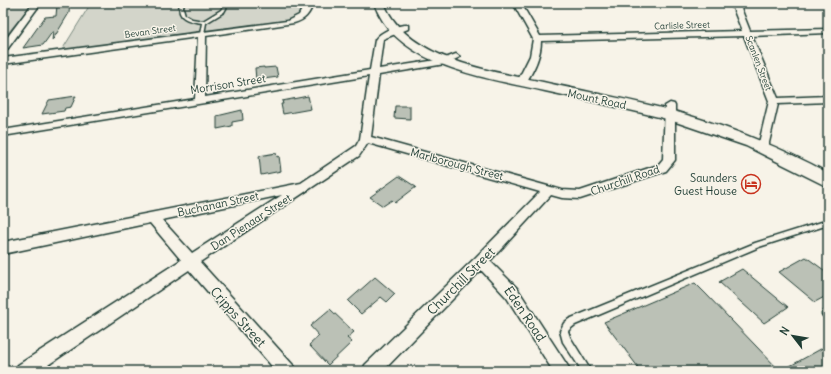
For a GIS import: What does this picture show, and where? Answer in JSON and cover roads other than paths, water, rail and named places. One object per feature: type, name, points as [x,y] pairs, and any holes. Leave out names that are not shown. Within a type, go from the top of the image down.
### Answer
[{"type":"main road","name":"Mount Road","points":[[379,3],[387,21],[427,42],[451,59],[479,72],[524,79],[670,110],[726,133],[764,142],[828,168]]},
{"type":"main road","name":"Mount Road","points":[[389,3],[401,29]]},
{"type":"main road","name":"Mount Road","points":[[764,142],[828,181]]},
{"type":"street","points":[[3,49],[37,3]]},
{"type":"street","name":"Bevan Street","points":[[3,61],[287,23],[299,19],[306,13],[309,3]]},
{"type":"street","points":[[518,3],[537,39],[536,51],[524,79]]},
{"type":"street","name":"Scanlen Street","points":[[735,3],[774,100],[764,142]]},
{"type":"street","points":[[365,139],[379,40],[380,38],[401,29]]},
{"type":"street","name":"Carlisle Street","points":[[537,39],[747,32],[828,31]]},
{"type":"street","points":[[200,100],[202,34]]},
{"type":"street","name":"Morrison Street","points":[[3,133],[200,100],[374,74],[451,59]]},
{"type":"street","points":[[774,100],[828,99]]},
{"type":"street","name":"Churchill Road","points":[[549,190],[562,194],[580,195],[662,168],[669,160],[670,110]]},
{"type":"street","name":"Dan Pienaar Street","points":[[24,371],[307,186],[355,153],[365,139]]},
{"type":"street","name":"Marlborough Street","points":[[365,139],[549,190]]},
{"type":"street","name":"Buchanan Street","points":[[3,248],[307,186]]},
{"type":"street","name":"Churchill Street","points":[[371,371],[481,261],[549,190]]},
{"type":"street","points":[[152,217],[190,262]]},
{"type":"street","name":"Eden Road","points":[[481,261],[504,283],[512,293],[563,371]]},
{"type":"street","name":"Cripps Street","points":[[190,262],[287,371]]},
{"type":"lane","points":[[182,3],[180,9],[184,18],[204,22],[223,12],[227,3]]},
{"type":"lane","points":[[202,34],[204,22]]},
{"type":"lane","points":[[587,371],[566,339],[564,331],[572,322],[757,245],[828,222]]},
{"type":"place","name":"Saunders Guest House","points":[[751,184]]}]
